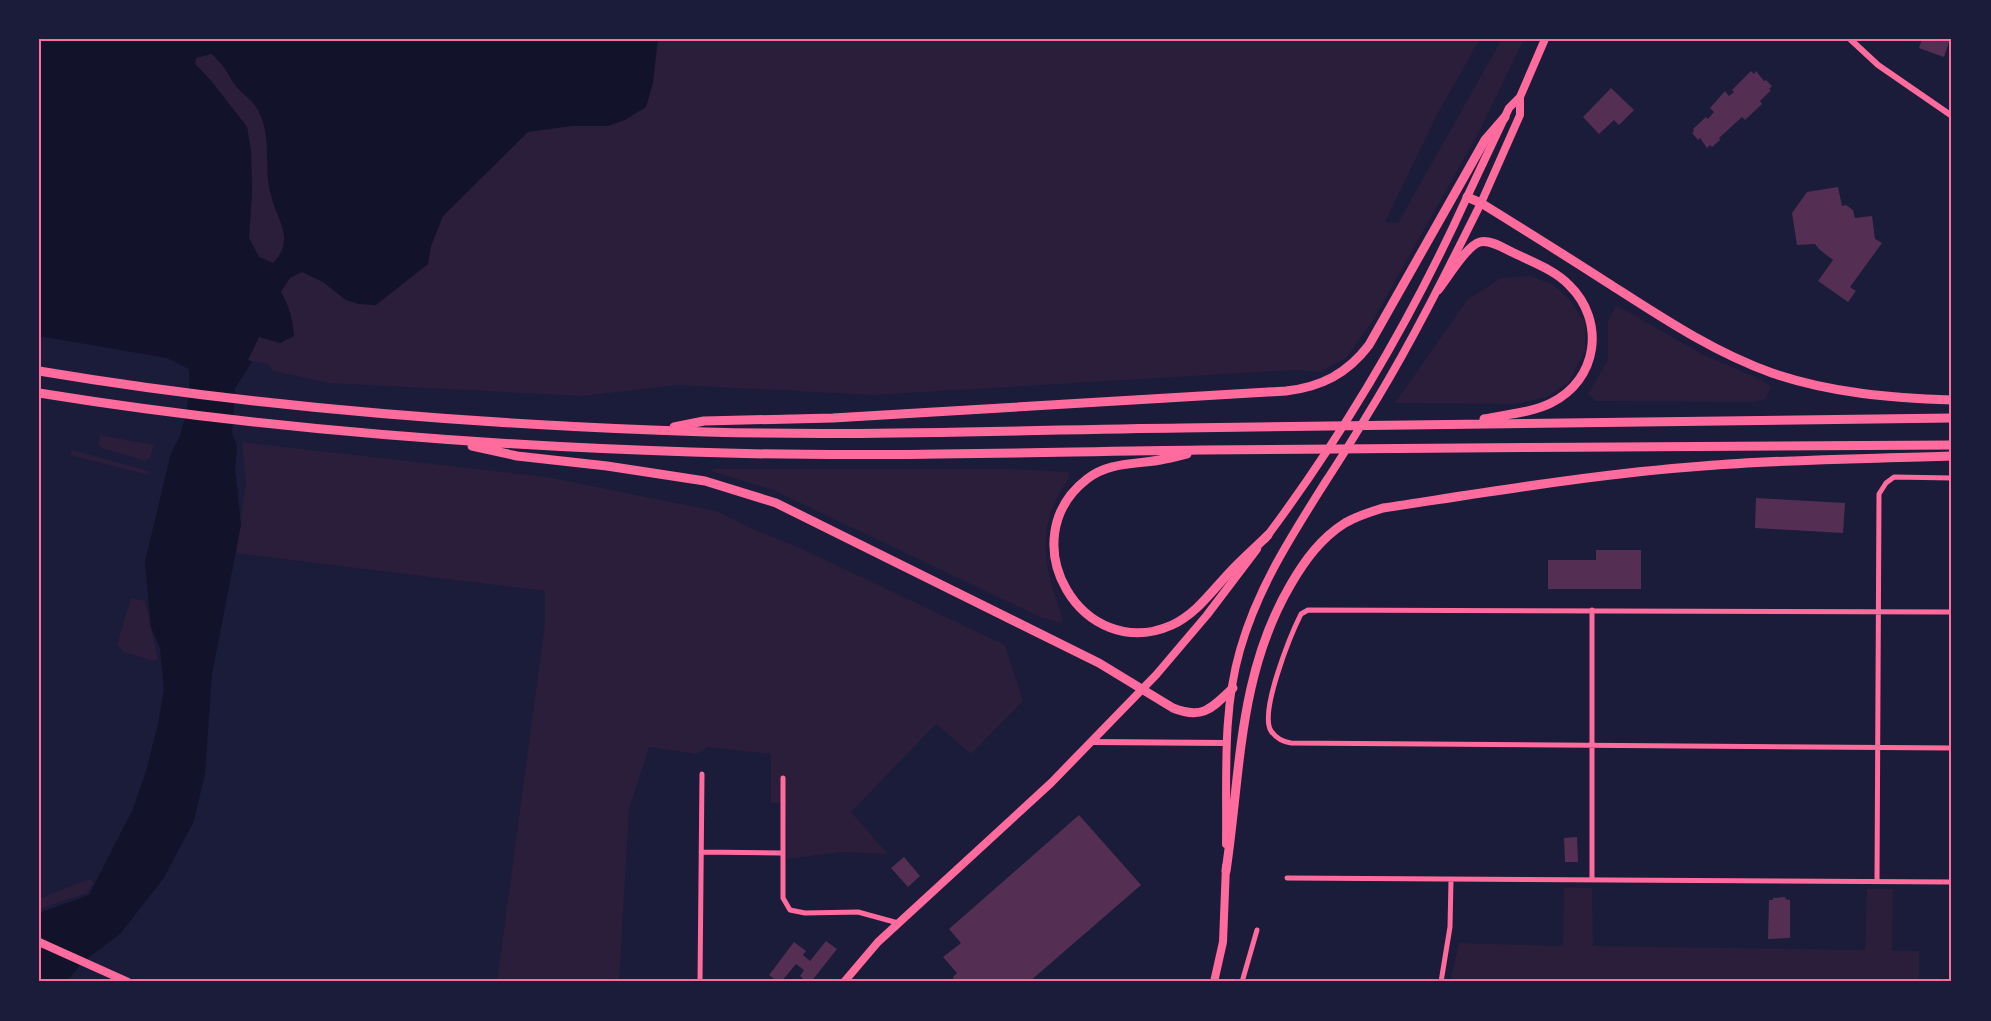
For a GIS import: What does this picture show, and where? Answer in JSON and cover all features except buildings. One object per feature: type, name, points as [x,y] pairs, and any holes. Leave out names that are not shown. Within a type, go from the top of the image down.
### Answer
[{"type":"highway","points":[[655,431],[704,421],[833,418],[1286,391],[1307,389],[1324,383],[1350,367],[1369,345],[1485,140],[1505,117]]},
{"type":"highway","points":[[1467,197],[1481,203],[1689,335],[1744,362],[1773,373],[1833,389],[1892,397],[1952,400]]},
{"type":"highway","points":[[1438,290],[1472,247],[1483,242],[1519,255],[1568,283],[1581,297],[1593,328],[1590,358],[1582,376],[1564,395],[1539,408],[1467,423]]},
{"type":"highway","points":[[39,371],[243,401],[458,419],[655,431],[843,433],[1952,418]]},
{"type":"highway","points":[[39,393],[242,422],[449,441],[703,452],[872,454],[1952,445]]},
{"type":"highway","points":[[449,441],[517,456],[608,466],[705,481],[776,503],[1099,663],[1173,708],[1194,714],[1211,708],[1233,688]]},
{"type":"highway","points":[[1201,450],[1164,460],[1128,463],[1105,469],[1088,478],[1075,489],[1060,515],[1053,541],[1058,576],[1075,604],[1102,624],[1121,631],[1148,632],[1173,625],[1205,600],[1268,535]]},
{"type":"highway","points":[[1226,871],[1235,811],[1243,725],[1250,688],[1261,650],[1286,592],[1307,558],[1317,545],[1346,522],[1383,508],[1645,471],[1793,461],[1952,456]]},
{"type":"main road","points":[[844,982],[878,942],[1051,783],[1142,689],[1207,615],[1309,480],[1364,394],[1413,309],[1509,108],[1520,97],[1545,39]]},
{"type":"main road","points":[[1214,982],[1223,942],[1227,743],[1239,653],[1249,620],[1265,582],[1289,538],[1380,394],[1438,290],[1481,203],[1520,114],[1520,97]]},
{"type":"main road","points":[[39,942],[128,982]]},
{"type":"street","points":[[1850,39],[1878,65],[1952,116]]},
{"type":"street","points":[[1877,881],[1879,494],[1886,483],[1894,477],[1952,478]]},
{"type":"street","points":[[1952,612],[1308,610],[1301,614],[1282,658],[1270,708],[1270,730],[1282,742],[1291,744],[1952,748]]},
{"type":"street","points":[[1592,610],[1592,879]]},
{"type":"street","points":[[1092,742],[1227,743]]},
{"type":"street","points":[[700,982],[702,774]]},
{"type":"street","points":[[783,778],[783,898],[790,910],[805,913],[858,912],[898,923]]},
{"type":"street","points":[[701,852],[782,853]]},
{"type":"street","points":[[1287,878],[1952,882]]},
{"type":"street","points":[[1441,982],[1450,927],[1451,879]]},
{"type":"street","points":[[1242,982],[1257,930]]},
{"type":"shaded area","points":[[39,39],[194,39],[203,41],[207,39],[658,39],[653,83],[646,107],[625,120],[608,126],[572,126],[528,132],[443,216],[431,246],[428,264],[376,305],[358,304],[346,300],[323,282],[302,272],[290,278],[281,292],[290,313],[294,336],[280,343],[259,337],[248,360],[252,362],[235,388],[232,433],[237,446],[235,469],[241,525],[212,674],[205,773],[194,821],[163,879],[120,934],[84,961],[66,982],[39,982],[39,942],[52,944],[39,935],[39,913],[89,895],[133,809],[146,771],[164,690],[160,648],[151,627],[145,562],[171,453],[180,436],[186,415],[189,369],[167,358],[39,336]],"holes":[[[211,54],[236,86],[255,106],[263,121],[267,142],[269,184],[284,238],[280,254],[273,263],[259,257],[249,238],[252,191],[251,151],[247,127],[195,64],[196,58]]]},
{"type":"shaded area","points":[[194,39],[1480,39],[1437,115],[1385,222],[1398,223],[1502,39],[1524,39],[1480,130],[1372,322],[1346,358],[1319,372],[1294,370],[873,395],[678,385],[582,396],[329,383],[273,371],[268,364],[247,360],[259,336],[289,308],[281,292],[273,263],[259,257],[249,238],[252,191],[251,151],[247,127],[195,64],[196,40]]},
{"type":"shaded area","points":[[1530,276],[1552,284],[1570,300],[1585,323],[1585,351],[1569,382],[1547,397],[1514,404],[1395,403],[1467,300],[1501,278]]},
{"type":"shaded area","points":[[1616,305],[1702,354],[1762,380],[1771,387],[1766,399],[1755,402],[1596,401],[1588,394],[1608,360],[1608,321]]},
{"type":"shaded area","points":[[100,435],[154,445],[150,458],[143,460],[101,448],[98,444]]},
{"type":"shaded area","points":[[242,442],[547,477],[716,511],[1005,645],[1023,701],[971,754],[936,724],[851,812],[888,854],[841,852],[787,859],[786,804],[771,803],[771,754],[708,747],[696,754],[649,747],[629,809],[619,982],[497,982],[545,623],[545,591],[236,553],[246,483]]},
{"type":"shaded area","points":[[72,450],[149,471],[148,475],[70,455]]},
{"type":"shaded area","points":[[710,469],[1010,469],[1068,472],[1069,478],[1051,513],[1046,547],[1051,582],[1063,619],[1061,623],[1040,617],[773,490]]},
{"type":"shaded area","points":[[131,598],[145,601],[158,659],[154,661],[124,652],[117,645]]},
{"type":"shaded area","points":[[89,879],[94,883],[87,893],[39,909],[39,899]]},
{"type":"shaded area","points":[[1564,888],[1592,888],[1593,946],[1865,950],[1867,889],[1893,889],[1892,951],[1919,951],[1919,982],[1450,982],[1459,943],[1563,946]]}]
